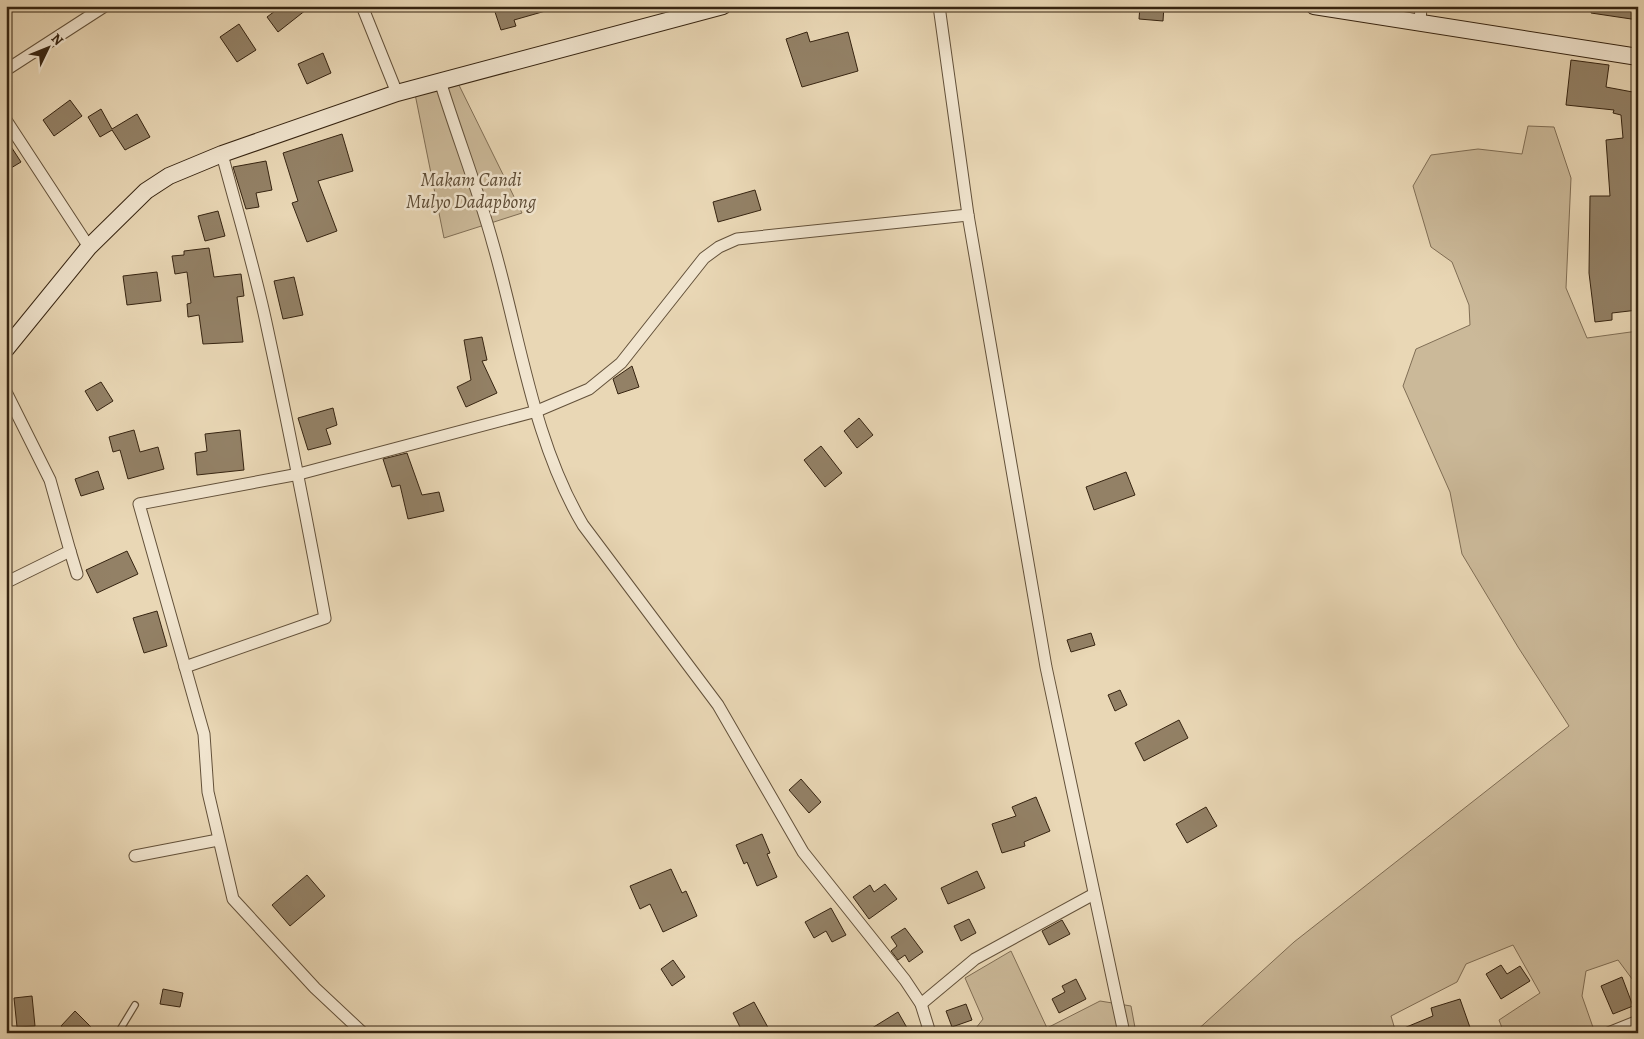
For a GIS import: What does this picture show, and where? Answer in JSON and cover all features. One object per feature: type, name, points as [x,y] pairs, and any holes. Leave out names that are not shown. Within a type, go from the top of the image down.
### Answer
[{"type":"street","points":[[6,70],[105,6]]},
{"type":"street","points":[[362,6],[397,93]]},
{"type":"street","points":[[6,349],[89,247],[146,191],[169,176],[222,154],[397,93],[677,12],[723,6]]},
{"type":"street","points":[[939,6],[968,214],[1046,667],[1124,1033]]},
{"type":"street","points":[[1314,6],[1421,14],[1638,57]]},
{"type":"street","points":[[440,81],[493,242],[537,411],[568,500],[583,526],[718,705],[803,852],[905,980],[921,1004],[930,1033]]},
{"type":"street","points":[[6,120],[89,247]]},
{"type":"street","points":[[185,668],[325,618],[299,474],[290,442],[267,325],[222,154]]},
{"type":"street","points":[[363,1033],[315,988],[233,899],[208,792],[204,734],[140,504],[299,474],[537,411],[589,388],[621,363],[692,271],[718,247],[737,239],[968,214]]},
{"type":"street","points":[[6,392],[50,480],[77,574]]},
{"type":"street","points":[[7,582],[70,551]]},
{"type":"street","points":[[135,856],[218,840]]},
{"type":"street","points":[[921,1004],[975,958],[1094,894]]},
{"type":"street","points":[[1608,1033],[1638,1020]]},
{"type":"lane","points":[[118,1033],[135,1006]]},
{"type":"green space","name":"Makam Candi Mulyo Dadapbong","points":[[455,77],[522,213],[444,238],[414,89]]},
{"type":"green space","points":[[1528,126],[1554,127],[1571,178],[1566,288],[1587,338],[1638,331],[1638,745],[1635,747],[1638,752],[1638,987],[1618,960],[1586,971],[1582,996],[1595,1033],[1504,1033],[1499,1020],[1540,993],[1513,945],[1466,964],[1457,982],[1391,1016],[1396,1033],[1194,1033],[1294,942],[1569,726],[1518,647],[1462,554],[1450,492],[1403,386],[1416,349],[1470,325],[1469,305],[1452,262],[1431,247],[1413,186],[1431,155],[1478,149],[1522,154]]},
{"type":"green space","points":[[1011,951],[1047,1028],[1100,1001],[1131,1006],[1136,1033],[978,1033],[976,1028],[983,1019],[965,978]]},
{"type":"building","points":[[271,6],[311,6],[278,32],[267,17],[275,11]]},
{"type":"building","points":[[493,6],[548,6],[549,10],[514,20],[516,26],[501,30]]},
{"type":"building","points":[[1140,6],[1164,6],[1163,21],[1139,19]]},
{"type":"building","points":[[1592,6],[1638,6],[1638,20],[1591,13]]},
{"type":"building","points":[[239,24],[256,50],[237,62],[220,37]]},
{"type":"building","points":[[807,32],[810,42],[848,32],[858,71],[802,87],[786,39]]},
{"type":"building","points":[[323,53],[331,73],[307,84],[298,64]]},
{"type":"building","points":[[1571,60],[1609,65],[1606,87],[1638,93],[1636,268],[1638,268],[1638,310],[1612,313],[1612,320],[1595,322],[1589,273],[1590,196],[1610,196],[1606,140],[1623,138],[1621,115],[1613,113],[1614,110],[1566,105]]},
{"type":"building","points":[[70,100],[82,116],[54,136],[43,120]]},
{"type":"building","points":[[101,109],[112,129],[137,114],[150,137],[125,150],[112,130],[100,137],[88,117]]},
{"type":"building","points":[[342,134],[353,171],[318,181],[337,231],[307,242],[292,203],[298,201],[283,153]]},
{"type":"building","points":[[6,139],[21,162],[6,171]]},
{"type":"building","points":[[266,161],[272,190],[256,193],[259,207],[246,209],[233,167]]},
{"type":"building","points":[[755,190],[761,210],[718,222],[713,202]]},
{"type":"building","points":[[218,211],[225,236],[205,241],[198,216]]},
{"type":"building","points":[[209,248],[214,277],[241,274],[244,296],[237,297],[243,342],[203,344],[199,315],[188,317],[187,304],[191,303],[187,272],[175,274],[172,256],[184,255],[184,251]]},
{"type":"building","points":[[157,272],[161,301],[127,305],[123,276]]},
{"type":"building","points":[[294,277],[303,315],[283,319],[274,281]]},
{"type":"building","points":[[482,337],[487,360],[482,361],[497,393],[466,407],[457,387],[471,380],[464,340]]},
{"type":"building","points":[[632,366],[639,387],[618,394],[613,379]]},
{"type":"building","points":[[101,382],[113,401],[97,411],[85,391]]},
{"type":"building","points":[[333,408],[337,425],[326,429],[331,444],[308,450],[298,418]]},
{"type":"building","points":[[859,418],[873,435],[857,448],[844,431]]},
{"type":"building","points":[[134,430],[140,452],[158,447],[164,469],[128,479],[120,450],[113,452],[109,437]]},
{"type":"building","points":[[240,430],[244,470],[197,475],[195,453],[207,451],[205,434]]},
{"type":"building","points":[[821,446],[842,473],[825,487],[804,460]]},
{"type":"building","points":[[407,453],[422,495],[439,492],[444,511],[408,519],[400,485],[392,487],[383,459]]},
{"type":"building","points":[[98,471],[104,489],[81,496],[75,479]]},
{"type":"building","points":[[1126,472],[1135,495],[1094,510],[1086,487]]},
{"type":"building","points":[[127,551],[138,574],[97,593],[86,570]]},
{"type":"building","points":[[157,611],[167,646],[144,653],[133,618]]},
{"type":"building","points":[[1091,633],[1095,645],[1071,652],[1067,640]]},
{"type":"building","points":[[1120,690],[1127,705],[1115,711],[1108,695]]},
{"type":"building","points":[[1179,720],[1188,738],[1144,761],[1135,743]]},
{"type":"building","points":[[801,779],[821,802],[809,813],[789,790]]},
{"type":"building","points":[[1036,797],[1050,831],[1024,842],[1025,846],[1002,853],[992,824],[1016,816],[1012,807]]},
{"type":"building","points":[[1206,807],[1217,826],[1187,843],[1176,824]]},
{"type":"building","points":[[762,834],[770,853],[767,854],[777,877],[757,886],[747,862],[744,864],[736,845]]},
{"type":"building","points":[[671,869],[682,893],[686,891],[697,916],[663,932],[650,904],[640,909],[630,886]]},
{"type":"building","points":[[977,871],[985,888],[948,904],[941,888]]},
{"type":"building","points":[[307,875],[325,896],[290,926],[272,905]]},
{"type":"building","points":[[885,884],[897,899],[869,919],[853,897],[870,885],[874,892]]},
{"type":"building","points":[[831,908],[846,935],[832,942],[826,931],[814,938],[805,922]]},
{"type":"building","points":[[969,919],[976,933],[961,941],[954,926]]},
{"type":"building","points":[[1062,920],[1070,934],[1049,945],[1042,931]]},
{"type":"building","points":[[905,928],[923,952],[909,962],[905,955],[898,960],[891,951],[897,946],[891,937]]},
{"type":"building","points":[[673,960],[685,977],[672,986],[661,969]]},
{"type":"building","points":[[1501,965],[1507,974],[1520,966],[1530,981],[1501,999],[1486,974]]},
{"type":"building","points":[[1622,977],[1633,1006],[1613,1014],[1601,986]]},
{"type":"building","points":[[1076,979],[1086,999],[1059,1013],[1052,999],[1065,992],[1062,986]]},
{"type":"building","points":[[163,989],[183,993],[180,1007],[160,1004]]},
{"type":"building","points":[[32,996],[35,1026],[17,1027],[14,998]]},
{"type":"building","points":[[1460,999],[1472,1033],[1392,1033],[1433,1016],[1431,1008]]},
{"type":"building","points":[[754,1002],[771,1033],[743,1033],[733,1013]]},
{"type":"building","points":[[966,1004],[972,1020],[952,1027],[946,1011]]},
{"type":"building","points":[[75,1011],[97,1033],[69,1033],[61,1026]]},
{"type":"building","points":[[898,1012],[910,1033],[864,1033]]}]
